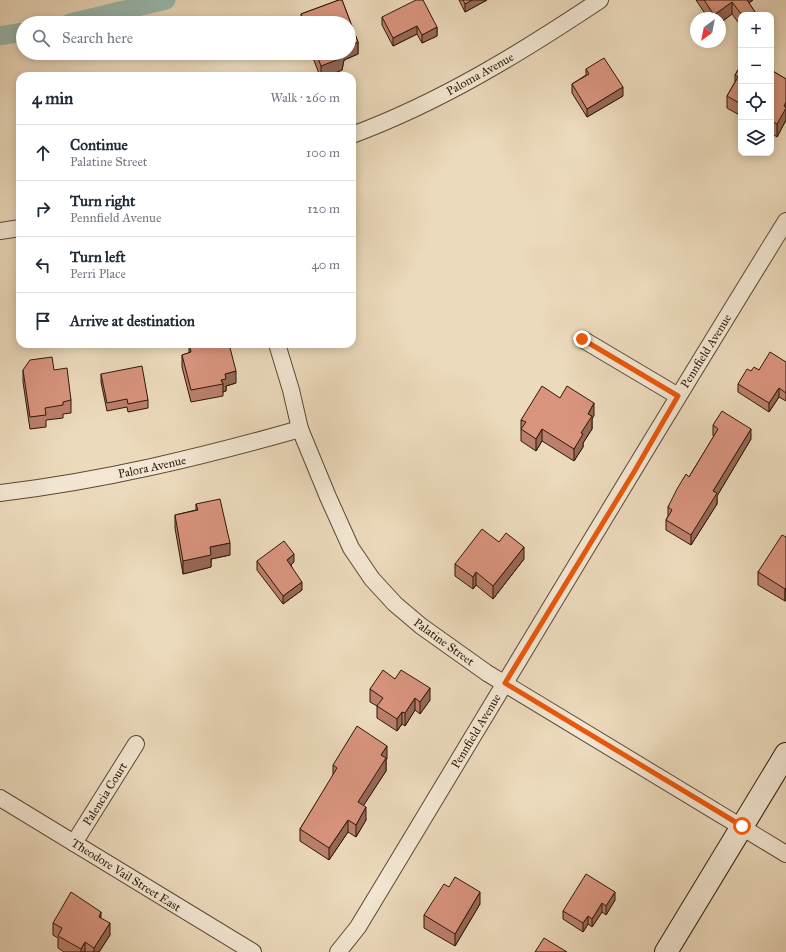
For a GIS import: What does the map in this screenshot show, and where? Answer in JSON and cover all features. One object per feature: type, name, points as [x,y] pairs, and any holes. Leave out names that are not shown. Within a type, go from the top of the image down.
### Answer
[{"type":"street","name":"Paloma Avenue","points":[[356,132],[409,111],[490,70],[538,41],[600,0]]},
{"type":"street","name":"Pennfield Avenue","points":[[338,952],[358,927],[634,472],[678,396],[786,221]]},
{"type":"street","points":[[0,231],[16,229]]},
{"type":"street","points":[[582,339],[678,396]]},
{"type":"street","name":"Palatine Street","points":[[278,348],[292,390],[300,429],[351,548],[372,579],[395,604],[421,626],[482,669],[786,854]]},
{"type":"street","name":"Palora Avenue","points":[[0,493],[50,487],[176,463],[300,429]]},
{"type":"street","name":"Palencia Court","points":[[74,843],[136,744]]},
{"type":"street","points":[[666,952],[786,754]]},
{"type":"street","name":"Theodore Vail Street East","points":[[0,798],[253,952]]},
{"type":"building","points":[[342,0],[348,16],[302,16],[301,14]]},
{"type":"building","points":[[416,0],[423,0],[437,27],[422,35],[417,26],[393,38],[382,17]]},
{"type":"building","points":[[463,0],[472,0],[465,4]]},
{"type":"building","points":[[704,0],[747,0],[755,12],[740,12],[732,2],[718,12],[712,12]]},
{"type":"building","points":[[604,58],[623,87],[587,109],[572,84],[589,74],[586,69]]},
{"type":"building","points":[[319,60],[337,60],[321,66]]},
{"type":"building","points":[[738,70],[738,77],[735,75]]},
{"type":"building","points":[[774,72],[786,79],[786,102],[784,106],[786,108],[777,124],[774,122]]},
{"type":"building","points":[[738,77],[738,102],[727,96]]},
{"type":"building","points":[[190,348],[230,348],[236,371],[225,374],[226,379],[221,380],[223,384],[191,390],[182,355],[191,352]]},
{"type":"building","points":[[770,352],[786,362],[786,393],[779,388],[769,403],[738,384],[747,369],[751,371],[754,367],[759,370]]},
{"type":"building","points":[[52,357],[54,370],[67,368],[71,400],[63,402],[63,405],[45,408],[46,415],[30,417],[23,370],[30,360]]},
{"type":"building","points":[[142,366],[148,400],[128,404],[127,399],[107,403],[101,374]]},
{"type":"building","points":[[542,386],[560,398],[567,386],[594,403],[588,414],[592,416],[581,433],[583,434],[574,449],[542,429],[536,439],[521,429],[526,422],[521,420]]},
{"type":"building","points":[[722,411],[751,429],[713,491],[717,493],[691,535],[666,520],[672,510],[668,507],[686,474],[689,477],[718,429],[713,425]]},
{"type":"building","points":[[220,499],[230,543],[210,547],[211,555],[183,561],[175,515],[198,510],[196,504]]},
{"type":"building","points":[[482,529],[499,542],[506,533],[524,547],[493,586],[476,572],[473,577],[455,564]]},
{"type":"building","points":[[782,535],[786,537],[785,589],[758,572]]},
{"type":"building","points":[[284,541],[294,554],[287,560],[302,582],[283,596],[257,561]]},
{"type":"building","points":[[383,670],[395,679],[401,670],[430,688],[420,702],[415,698],[405,713],[402,712],[397,719],[377,706],[383,698],[370,689]]},
{"type":"building","points":[[357,726],[387,746],[381,755],[386,758],[358,802],[366,807],[356,825],[348,820],[329,848],[300,829],[337,768],[333,765]]},
{"type":"building","points":[[586,874],[615,892],[606,906],[602,903],[592,919],[588,916],[583,923],[563,911]]},
{"type":"building","points":[[455,877],[480,892],[455,934],[424,915],[444,884],[449,887]]},
{"type":"building","points":[[71,892],[101,912],[99,917],[110,923],[94,948],[85,942],[81,949],[58,936],[62,928],[53,923]]},
{"type":"building","points":[[544,938],[567,952],[535,952]]},
{"type":"waterway","points":[[99,16],[166,0]]},
{"type":"waterway","points":[[0,36],[16,33]]},
{"type":"route","points":[[582,339],[678,396],[634,472],[505,683],[742,826]]}]
